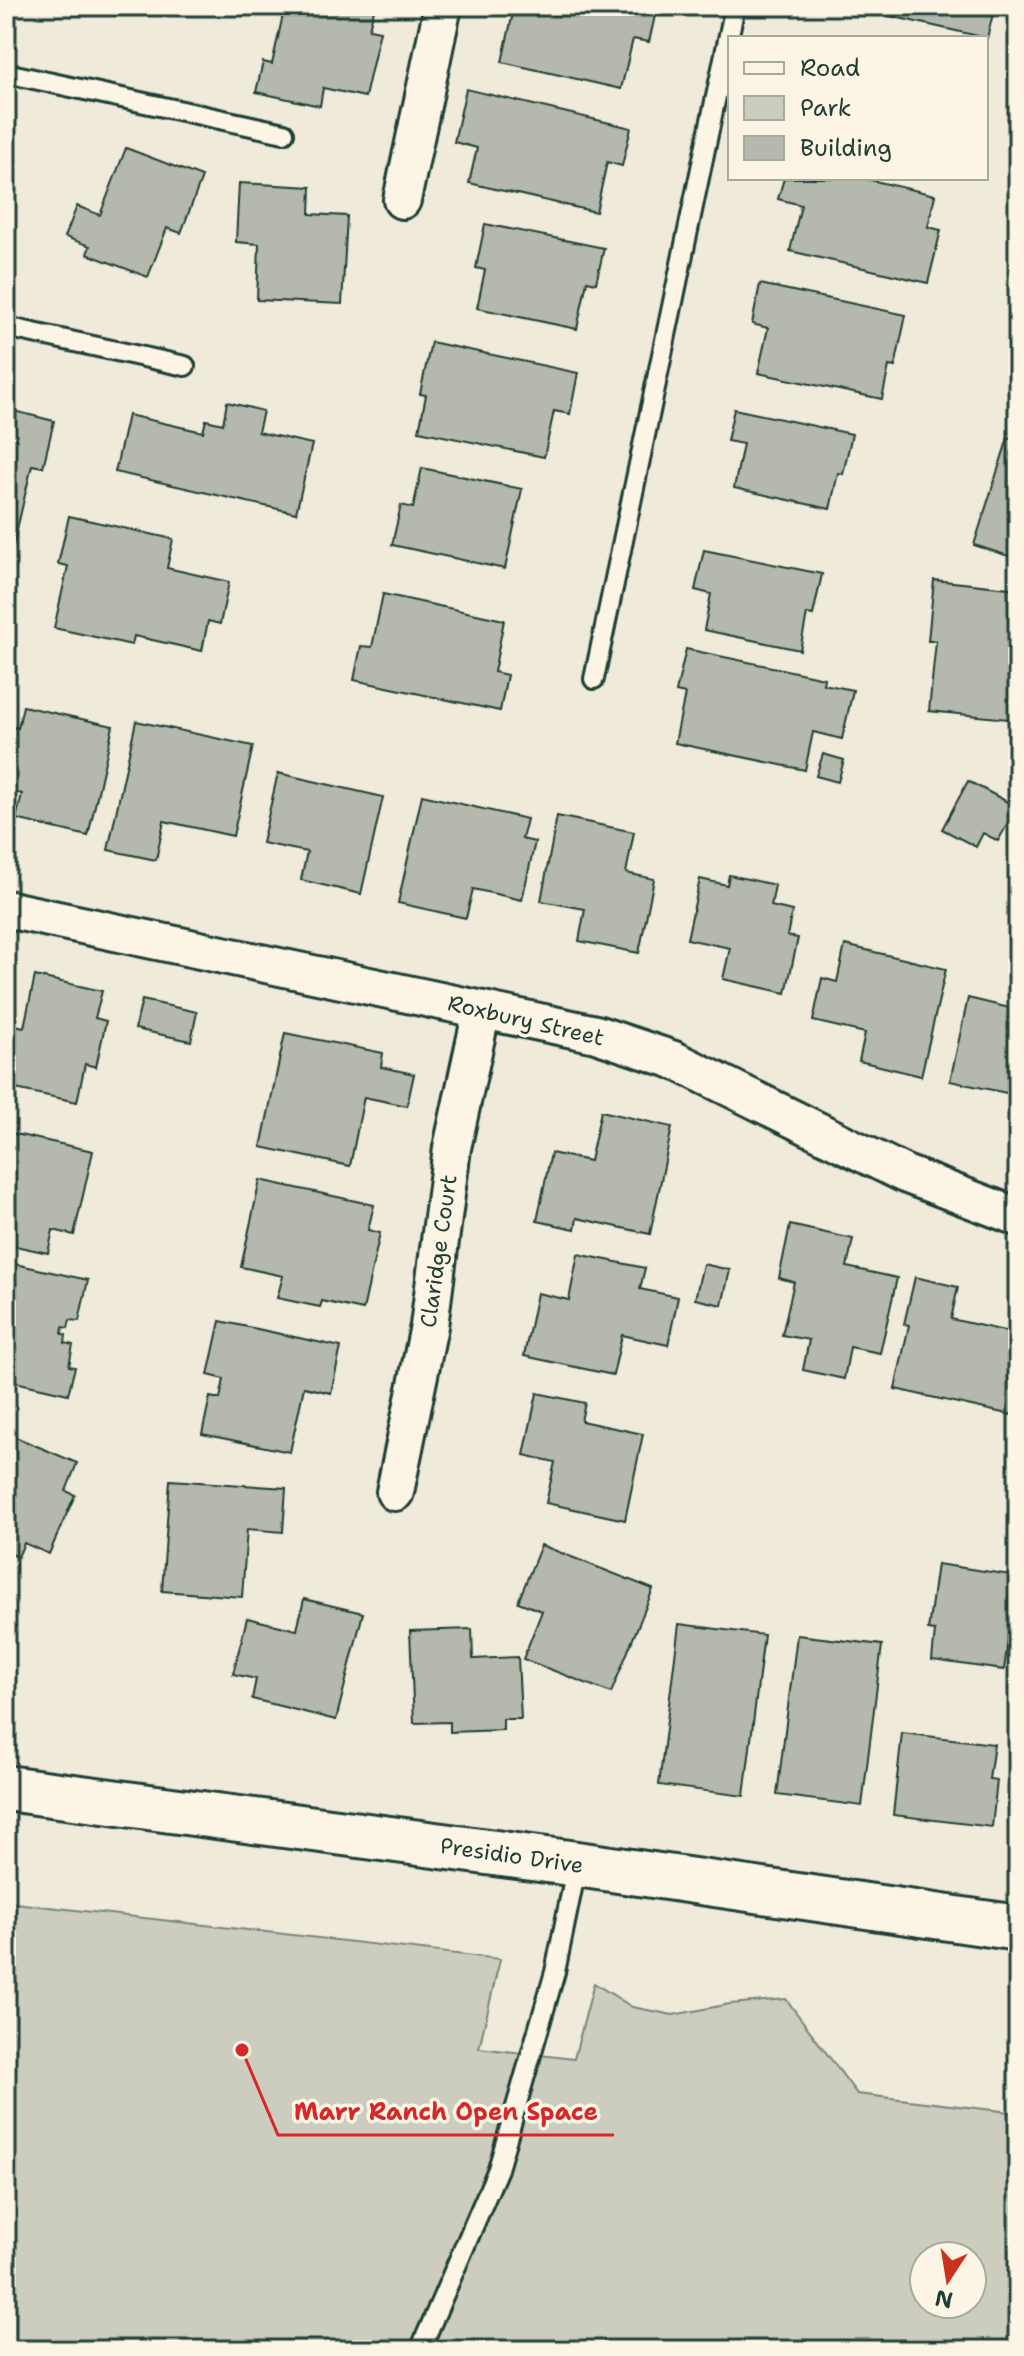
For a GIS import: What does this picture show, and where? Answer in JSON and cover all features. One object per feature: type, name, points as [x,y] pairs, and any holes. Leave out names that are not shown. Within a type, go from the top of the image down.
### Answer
[{"type":"street","points":[[402,200],[443,6]]},
{"type":"street","name":"Roxbury Street","points":[[6,909],[596,1034],[674,1060],[905,1174],[1018,1217]]},
{"type":"street","name":"Claridge Court","points":[[395,1492],[429,1326],[452,1148],[482,1010]]},
{"type":"street","name":"Presidio Drive","points":[[6,1788],[577,1864],[1018,1928]]},
{"type":"lane","points":[[729,36],[735,6]]},
{"type":"lane","points":[[594,679],[728,39]]},
{"type":"lane","points":[[6,73],[284,133]]},
{"type":"lane","points":[[6,327],[185,366]]},
{"type":"lane","points":[[420,2350],[498,2169],[555,1972],[577,1864]]},
{"type":"green space","points":[[6,1902],[500,1959],[479,2048],[574,2059],[594,1983],[632,2007],[673,2015],[730,2004],[786,1999],[857,2094],[1018,2113],[1018,2350],[6,2350]]},
{"type":"building","points":[[285,6],[375,6],[369,29],[380,31],[365,97],[323,88],[320,106],[256,92],[263,62],[272,64]]},
{"type":"building","points":[[500,6],[657,7],[649,42],[633,39],[621,89],[502,62],[513,13],[499,11]]},
{"type":"building","points":[[846,6],[995,6],[988,36]]},
{"type":"building","points":[[466,89],[631,128],[622,166],[607,162],[596,212],[469,183],[477,148],[454,142]]},
{"type":"building","points":[[126,148],[202,177],[181,233],[167,228],[148,277],[87,254],[90,246],[65,237],[77,206],[100,215]]},
{"type":"building","points":[[783,180],[871,180],[935,195],[928,227],[941,230],[928,283],[790,251],[801,205],[778,199]]},
{"type":"building","points":[[239,183],[311,187],[310,214],[347,216],[342,304],[257,300],[259,244],[236,242]]},
{"type":"building","points":[[485,224],[604,248],[596,283],[587,281],[577,329],[477,308],[485,270],[476,268]]},
{"type":"building","points":[[760,284],[906,315],[895,367],[889,366],[882,399],[758,373],[768,328],[752,324]]},
{"type":"building","points":[[431,342],[578,373],[570,414],[554,411],[544,457],[419,431],[426,395],[420,394]]},
{"type":"building","points":[[227,402],[263,411],[258,432],[312,444],[296,513],[115,472],[128,415],[203,432],[206,420],[223,424]]},
{"type":"building","points":[[6,409],[54,421],[43,467],[32,465],[11,555],[6,554]]},
{"type":"building","points":[[734,409],[852,434],[843,474],[838,473],[830,509],[734,488],[743,444],[727,441]]},
{"type":"building","points":[[1008,438],[1018,441],[1018,559],[974,545]]},
{"type":"building","points":[[422,468],[522,489],[505,569],[392,545],[401,505],[413,508]]},
{"type":"building","points":[[69,516],[173,539],[167,568],[229,582],[220,624],[208,621],[202,651],[134,636],[132,645],[54,628],[68,566],[58,564]]},
{"type":"building","points":[[704,550],[822,574],[813,615],[807,614],[800,650],[704,630],[711,594],[695,590]]},
{"type":"building","points":[[934,580],[1018,589],[1018,720],[929,711],[936,641],[928,641]]},
{"type":"building","points":[[383,594],[504,620],[494,672],[507,675],[500,711],[354,680],[361,646],[372,647]]},
{"type":"building","points":[[686,649],[824,678],[823,684],[853,690],[842,739],[813,732],[805,770],[675,743],[685,694],[676,692]]},
{"type":"building","points":[[23,706],[113,726],[88,836],[16,819],[22,794],[6,790],[6,725],[18,728]]},
{"type":"building","points":[[136,721],[253,746],[233,836],[164,821],[156,860],[108,850]]},
{"type":"building","points":[[823,754],[844,760],[838,782],[816,776]]},
{"type":"building","points":[[278,773],[383,797],[361,894],[301,880],[307,852],[262,843]]},
{"type":"building","points":[[968,781],[1017,807],[998,841],[983,833],[976,847],[942,829]]},
{"type":"building","points":[[422,795],[527,819],[522,839],[535,842],[522,900],[473,889],[466,918],[398,903]]},
{"type":"building","points":[[557,816],[634,832],[626,873],[654,879],[639,953],[579,941],[585,909],[541,901]]},
{"type":"building","points":[[729,875],[775,885],[771,906],[792,911],[787,936],[798,938],[786,993],[723,979],[730,948],[687,939],[700,879],[727,885]]},
{"type":"building","points":[[845,945],[946,969],[921,1076],[859,1061],[865,1033],[813,1021],[822,978],[837,982]]},
{"type":"building","points":[[35,976],[102,991],[95,1018],[106,1021],[96,1067],[85,1064],[77,1102],[6,1087],[6,1023],[24,1027]]},
{"type":"building","points":[[968,998],[1018,1010],[1018,1121],[1010,1120],[1016,1095],[950,1081]]},
{"type":"building","points":[[142,1000],[197,1012],[191,1041],[135,1029]]},
{"type":"building","points":[[285,1033],[383,1053],[381,1067],[414,1074],[407,1106],[364,1097],[350,1166],[261,1147]]},
{"type":"building","points":[[601,1111],[672,1127],[650,1234],[577,1218],[575,1229],[537,1221],[551,1153],[590,1161]]},
{"type":"building","points":[[6,1132],[93,1151],[74,1235],[53,1230],[48,1253],[6,1244]]},
{"type":"building","points":[[260,1180],[374,1205],[368,1230],[380,1233],[363,1310],[322,1301],[320,1307],[277,1298],[283,1276],[241,1267]]},
{"type":"building","points":[[790,1225],[853,1239],[847,1267],[897,1278],[880,1353],[850,1347],[844,1379],[803,1370],[809,1340],[782,1335],[794,1282],[779,1278]]},
{"type":"building","points":[[578,1254],[645,1268],[640,1289],[678,1297],[668,1345],[622,1335],[613,1375],[524,1356],[537,1293],[569,1300]]},
{"type":"building","points":[[6,1262],[88,1280],[79,1321],[70,1320],[68,1328],[63,1327],[65,1343],[73,1345],[69,1366],[75,1367],[68,1394],[6,1380]]},
{"type":"building","points":[[703,1264],[730,1270],[722,1305],[695,1299]]},
{"type":"building","points":[[915,1277],[958,1287],[951,1319],[1018,1334],[1018,1387],[1012,1415],[895,1389],[909,1325],[904,1324]]},
{"type":"building","points":[[220,1321],[341,1347],[331,1393],[304,1387],[290,1452],[202,1434],[210,1397],[220,1399],[224,1379],[208,1375]]},
{"type":"building","points":[[537,1393],[585,1403],[581,1421],[643,1434],[625,1520],[546,1503],[555,1462],[524,1455]]},
{"type":"building","points":[[6,1433],[77,1463],[66,1491],[75,1495],[49,1554],[24,1543],[18,1557],[6,1552]]},
{"type":"building","points":[[170,1480],[286,1488],[283,1532],[247,1529],[242,1597],[162,1591]]},
{"type":"building","points":[[541,1545],[653,1589],[611,1693],[523,1659],[542,1611],[518,1602]]},
{"type":"building","points":[[937,1564],[1018,1576],[1018,1634],[1009,1633],[1004,1670],[932,1660],[935,1631],[928,1630]]},
{"type":"building","points":[[304,1599],[363,1613],[336,1720],[252,1699],[256,1679],[233,1674],[247,1618],[297,1630]]},
{"type":"building","points":[[679,1624],[764,1635],[744,1796],[659,1785]]},
{"type":"building","points":[[472,1629],[473,1659],[518,1657],[521,1719],[503,1719],[503,1730],[450,1732],[450,1722],[414,1723],[410,1631]]},
{"type":"building","points":[[797,1635],[882,1645],[862,1806],[777,1795]]},
{"type":"building","points":[[902,1733],[994,1744],[989,1779],[997,1780],[992,1827],[893,1815]]},
{"type":"place","name":"Marr Ranch Open Space","points":[[242,2050]]}]
